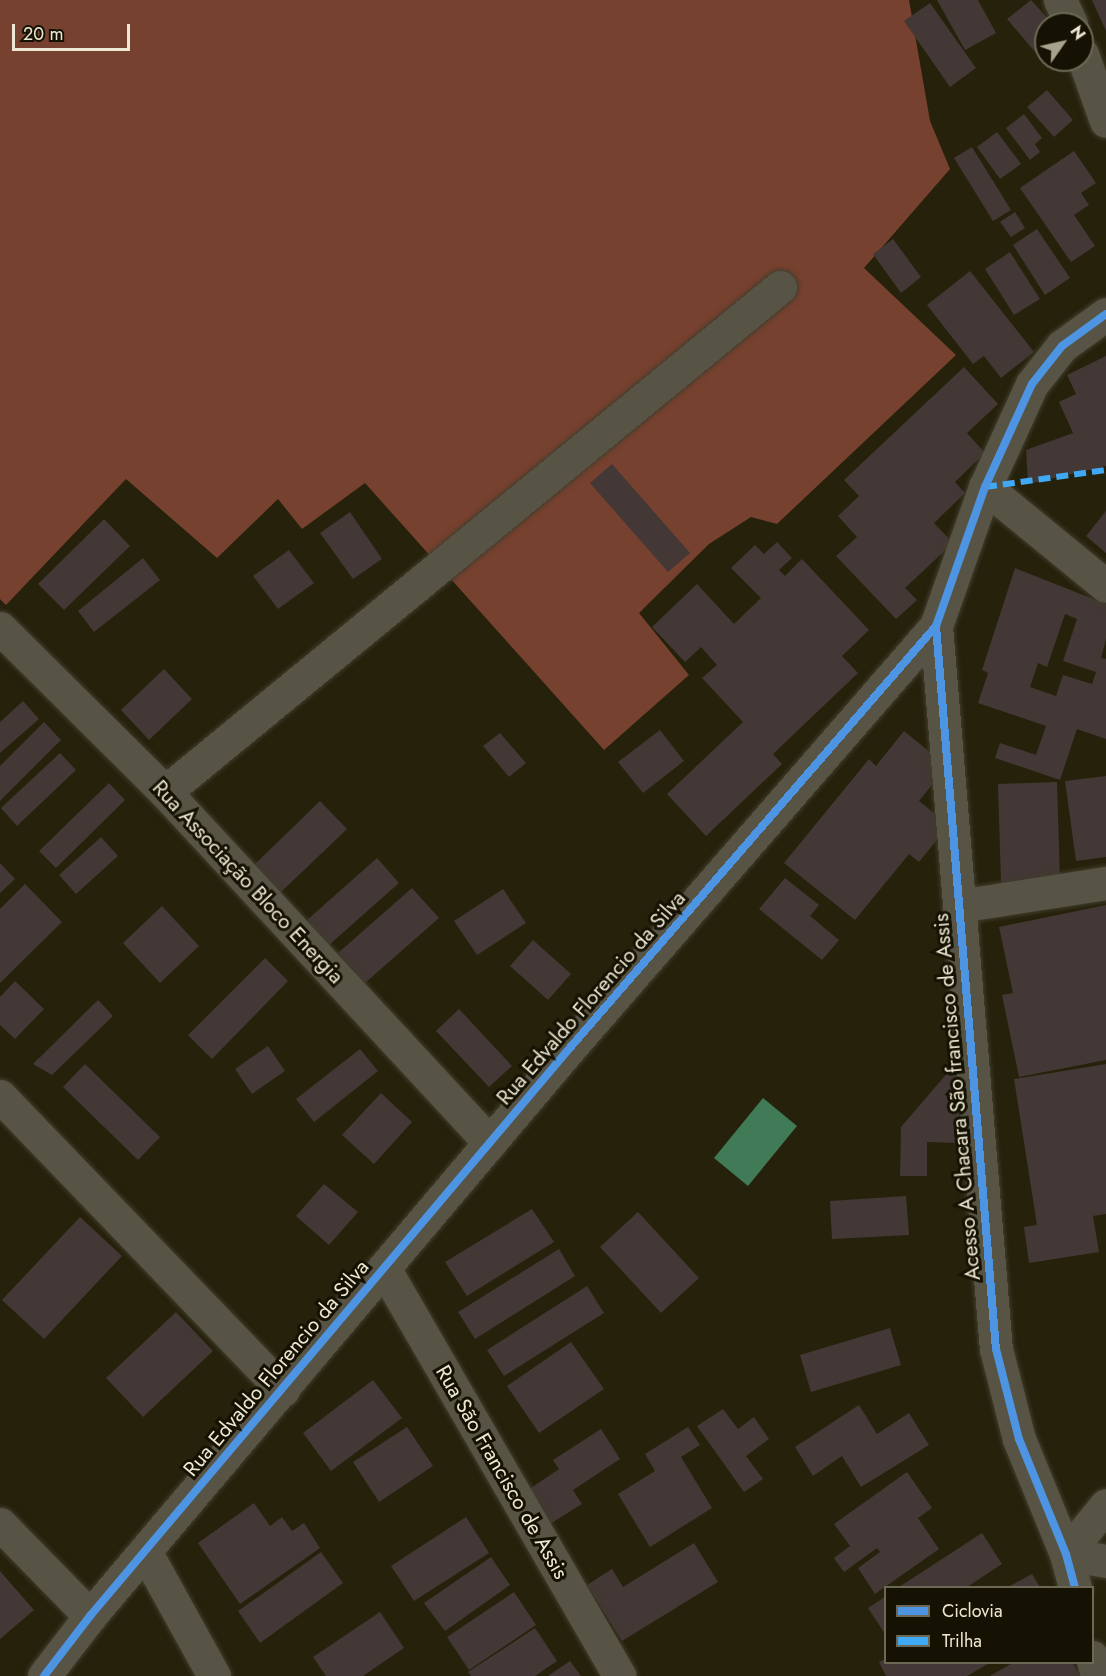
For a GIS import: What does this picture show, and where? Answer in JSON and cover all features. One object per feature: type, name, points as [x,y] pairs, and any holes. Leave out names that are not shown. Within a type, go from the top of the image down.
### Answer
[{"type":"street","points":[[1088,72],[1106,121]]},
{"type":"street","points":[[165,792],[780,287]]},
{"type":"street","name":"Rua Edvaldo Florencio da Silva","points":[[44,1676],[90,1616],[490,1143],[936,626],[985,487],[1032,384],[1062,346],[1106,314]]},
{"type":"street","points":[[985,487],[1106,586]]},
{"type":"street","name":"Acesso A Chacara São francisco de Assis","points":[[936,626],[996,1349],[1018,1438],[1066,1554],[1075,1586]]},
{"type":"street","name":"Rua Associação Bloco Energia","points":[[0,628],[165,792],[490,1143]]},
{"type":"street","points":[[959,906],[1106,883]]},
{"type":"street","points":[[0,1095],[283,1390]]},
{"type":"street","name":"Rua São Francisco de Assis","points":[[384,1268],[620,1676]]},
{"type":"street","points":[[1106,1505],[1066,1554],[1106,1561]]},
{"type":"street","points":[[0,1524],[90,1616]]},
{"type":"street","points":[[145,1551],[214,1676]]},
{"type":"shaded area","points":[[0,0],[909,0],[930,121],[950,169],[864,268],[956,355],[777,524],[751,517],[709,544],[639,613],[689,675],[604,750],[365,483],[302,529],[278,499],[217,558],[126,479],[6,605],[0,599]]},
{"type":"shaded area","points":[[763,1098],[797,1126],[748,1186],[714,1158]]},
{"type":"building","points":[[937,0],[978,0],[996,33],[965,50]]},
{"type":"building","points":[[1031,0],[1042,12],[1034,12],[1034,51],[1007,19]]},
{"type":"building","points":[[1092,0],[1106,0],[1106,31]]},
{"type":"building","points":[[930,3],[976,68],[950,87],[904,21]]},
{"type":"building","points":[[1047,90],[1073,120],[1054,137],[1027,107]]},
{"type":"building","points":[[1024,114],[1042,138],[1035,144],[1040,152],[1030,160],[1006,128]]},
{"type":"building","points":[[997,132],[1021,164],[1000,179],[977,147]]},
{"type":"building","points":[[972,147],[1011,210],[993,221],[954,158]]},
{"type":"building","points":[[1074,151],[1096,183],[1081,193],[1089,205],[1074,215],[1095,246],[1071,262],[1020,188]]},
{"type":"building","points":[[1015,212],[1025,228],[1011,237],[1000,222]]},
{"type":"building","points":[[1037,229],[1070,278],[1045,295],[1013,245]]},
{"type":"building","points":[[893,239],[921,277],[901,293],[873,254]]},
{"type":"building","points":[[1010,252],[1040,299],[1014,315],[985,269]]},
{"type":"building","points":[[970,271],[1034,352],[1001,378],[984,356],[973,364],[927,305]]},
{"type":"building","points":[[1106,356],[1106,466],[1028,484],[1026,450],[1073,433],[1059,402],[1076,394],[1067,375]]},
{"type":"building","points":[[964,367],[998,404],[967,433],[985,453],[955,482],[965,493],[934,523],[953,543],[905,588],[917,600],[896,619],[836,556],[857,537],[838,516],[859,496],[844,480]]},
{"type":"building","points":[[612,464],[690,553],[668,572],[590,483]]},
{"type":"building","points":[[1106,511],[1106,553],[1086,536]]},
{"type":"building","points":[[350,512],[382,559],[353,579],[320,533]]},
{"type":"building","points":[[104,519],[130,546],[64,610],[38,584]]},
{"type":"building","points":[[777,542],[792,558],[779,570],[785,576],[802,559],[869,630],[842,656],[858,673],[773,754],[782,764],[706,836],[667,794],[743,722],[702,678],[717,665],[701,647],[685,662],[652,627],[697,584],[734,624],[761,598],[731,568],[755,545],[764,554]]},
{"type":"building","points":[[289,550],[314,583],[278,609],[253,576]]},
{"type":"building","points":[[143,558],[160,580],[94,632],[78,611]]},
{"type":"building","points":[[1015,568],[1106,604],[1106,639],[1101,658],[1106,659],[1106,739],[1077,729],[1060,780],[995,758],[1000,743],[1036,755],[1046,726],[978,703],[988,673],[982,670]],"holes":[[[1065,614],[1077,619],[1063,661],[1096,672],[1092,684],[1063,675],[1056,696],[1030,687],[1038,663],[1047,667]]]},
{"type":"building","points":[[164,669],[192,699],[149,740],[121,710]]},
{"type":"building","points":[[23,701],[39,719],[0,753],[0,722]]},
{"type":"building","points":[[44,722],[61,740],[0,801],[0,766]]},
{"type":"building","points":[[660,730],[684,761],[643,793],[618,762]]},
{"type":"building","points":[[904,731],[947,766],[919,801],[949,825],[919,862],[909,854],[855,920],[784,863],[869,759],[876,766]]},
{"type":"building","points":[[500,733],[526,763],[509,777],[483,746]]},
{"type":"building","points":[[60,753],[76,770],[17,826],[1,808]]},
{"type":"building","points":[[1106,776],[1106,857],[1076,861],[1065,781]]},
{"type":"building","points":[[1057,782],[1060,882],[1001,883],[998,784]]},
{"type":"building","points":[[109,783],[125,800],[56,868],[39,851]]},
{"type":"building","points":[[320,801],[347,829],[280,893],[253,866]]},
{"type":"building","points":[[101,837],[118,856],[76,894],[59,875]]},
{"type":"building","points":[[377,858],[399,883],[329,945],[307,920]]},
{"type":"building","points":[[0,863],[15,879],[0,893]]},
{"type":"building","points":[[785,878],[819,905],[810,916],[839,940],[822,960],[759,909]]},
{"type":"building","points":[[25,884],[62,922],[0,983],[0,909]]},
{"type":"building","points":[[412,888],[439,918],[365,983],[338,953]]},
{"type":"building","points":[[503,889],[526,923],[477,955],[454,921]]},
{"type":"building","points":[[1106,905],[1106,1060],[1019,1077],[1002,995],[1013,993],[999,927]]},
{"type":"building","points":[[162,906],[199,946],[160,983],[123,943]]},
{"type":"building","points":[[533,940],[571,974],[548,1000],[510,966]]},
{"type":"building","points":[[265,958],[288,981],[212,1059],[188,1035]]},
{"type":"building","points":[[15,981],[44,1009],[15,1039],[0,1025],[0,997]]},
{"type":"building","points":[[98,1000],[113,1016],[52,1075],[33,1064]]},
{"type":"building","points":[[459,1009],[512,1066],[489,1087],[436,1031]]},
{"type":"building","points":[[268,1046],[285,1071],[252,1094],[235,1069]]},
{"type":"building","points":[[360,1049],[378,1071],[314,1122],[296,1099]]},
{"type":"building","points":[[961,1057],[958,1143],[927,1142],[927,1176],[900,1176],[901,1127]]},
{"type":"building","points":[[85,1064],[160,1137],[138,1160],[63,1087]]},
{"type":"building","points":[[1106,1064],[1106,1214],[1093,1216],[1099,1252],[1029,1263],[1024,1227],[1037,1225],[1014,1079]]},
{"type":"building","points":[[381,1093],[412,1122],[374,1164],[342,1135]]},
{"type":"building","points":[[324,1184],[358,1212],[329,1245],[296,1216]]},
{"type":"building","points":[[906,1196],[909,1235],[832,1239],[830,1201]]},
{"type":"building","points":[[532,1209],[554,1242],[467,1296],[445,1262]]},
{"type":"building","points":[[638,1212],[699,1278],[661,1313],[600,1247]]},
{"type":"building","points":[[80,1217],[122,1256],[44,1339],[2,1300]]},
{"type":"building","points":[[559,1249],[575,1276],[475,1339],[458,1312]]},
{"type":"building","points":[[587,1286],[604,1313],[504,1376],[487,1350]]},
{"type":"building","points":[[176,1312],[213,1351],[143,1417],[106,1378]]},
{"type":"building","points":[[890,1328],[901,1365],[811,1392],[800,1355]]},
{"type":"building","points":[[571,1342],[604,1389],[539,1433],[507,1386]]},
{"type":"building","points":[[373,1380],[402,1418],[331,1471],[303,1433]]},
{"type":"building","points":[[859,1405],[877,1434],[909,1413],[929,1445],[861,1487],[842,1456],[813,1476],[795,1447]]},
{"type":"building","points":[[723,1409],[738,1429],[754,1417],[769,1439],[746,1456],[763,1479],[744,1492],[697,1426]]},
{"type":"building","points":[[407,1427],[433,1466],[379,1502],[353,1462]]},
{"type":"building","points":[[688,1427],[700,1445],[681,1457],[712,1508],[650,1547],[618,1494],[655,1471],[645,1454]]},
{"type":"building","points":[[601,1429],[620,1459],[573,1490],[582,1504],[550,1524],[528,1490],[559,1469],[553,1460]]},
{"type":"building","points":[[907,1472],[932,1508],[918,1518],[939,1549],[875,1594],[858,1568],[880,1552],[877,1548],[844,1572],[834,1558],[850,1546],[834,1524]]},
{"type":"building","points":[[254,1503],[270,1526],[282,1517],[292,1531],[304,1523],[320,1548],[240,1604],[198,1543]]},
{"type":"building","points":[[466,1517],[489,1553],[414,1601],[391,1566]]},
{"type":"building","points":[[982,1533],[1002,1564],[969,1586],[901,1586]]},
{"type":"building","points":[[694,1543],[718,1582],[622,1641],[587,1585],[612,1569],[623,1587]]},
{"type":"building","points":[[321,1552],[343,1583],[260,1643],[238,1611]]},
{"type":"building","points":[[491,1557],[510,1585],[445,1631],[424,1603]]},
{"type":"building","points":[[0,1571],[34,1610],[0,1639]]},
{"type":"building","points":[[1032,1574],[1039,1586],[1010,1586]]},
{"type":"building","points":[[514,1592],[536,1625],[469,1670],[447,1637]]},
{"type":"building","points":[[884,1598],[884,1632],[868,1608]]},
{"type":"building","points":[[380,1612],[404,1648],[363,1676],[326,1676],[313,1657]]},
{"type":"building","points":[[535,1628],[557,1661],[535,1676],[471,1676],[468,1672]]},
{"type":"building","points":[[884,1660],[884,1664],[988,1664],[967,1676],[886,1676],[879,1662]]},
{"type":"building","points":[[570,1661],[581,1676],[548,1676]]},
{"type":"building","points":[[1011,1664],[1073,1664],[1080,1676],[990,1676]]},
{"type":"marked path","points":[[985,487],[1106,470]]},
{"type":"cycle path","points":[[44,1676],[90,1616],[568,1050],[936,626],[985,487],[1032,384],[1062,346],[1106,314]]},
{"type":"cycle path","points":[[936,626],[996,1349],[1019,1439],[1066,1554],[1074,1586]]}]
